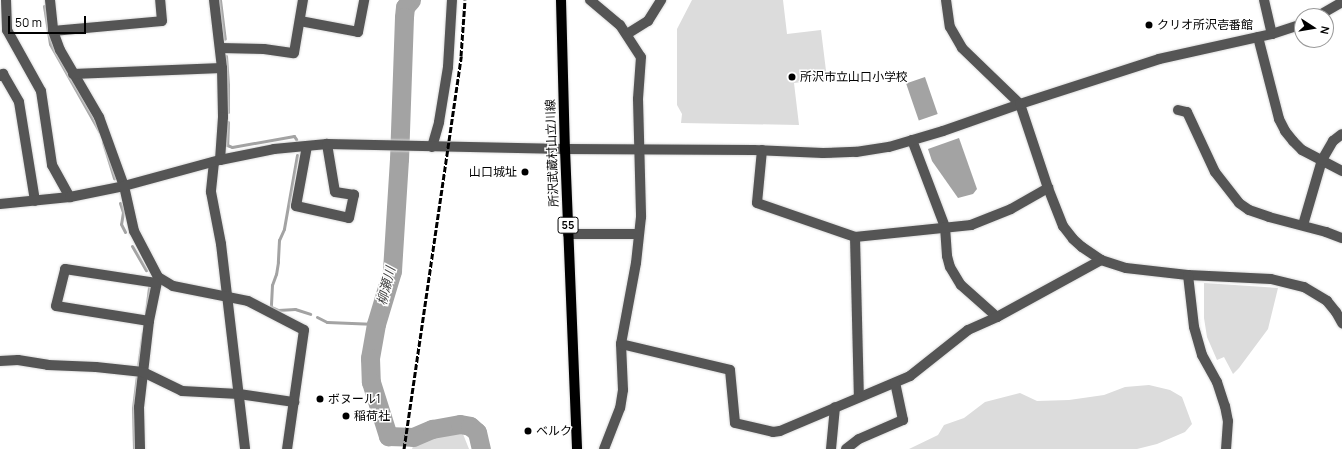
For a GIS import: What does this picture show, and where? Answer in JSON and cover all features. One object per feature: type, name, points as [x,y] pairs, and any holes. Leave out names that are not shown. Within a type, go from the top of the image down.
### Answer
[{"type":"main road","name":"所沢武蔵村山立川線","points":[[561,0],[565,150],[577,449]]},
{"type":"street","points":[[6,0],[7,30],[41,91],[52,165],[70,197]]},
{"type":"street","points":[[50,0],[53,31],[60,50],[99,117],[124,186],[134,231],[157,280],[149,321],[139,407],[140,449]]},
{"type":"street","points":[[53,31],[162,22],[160,0]]},
{"type":"street","points":[[214,0],[221,48],[223,117],[211,192],[221,244],[245,449]]},
{"type":"street","points":[[221,48],[264,49],[294,53],[303,0]]},
{"type":"street","points":[[300,21],[358,32],[364,0]]},
{"type":"street","points":[[432,147],[439,122],[448,67],[452,0]]},
{"type":"street","points":[[590,0],[620,26],[627,34],[641,57],[638,99],[641,217],[636,263],[621,344],[623,390],[620,408],[604,449]]},
{"type":"street","points":[[627,34],[648,21],[661,0]]},
{"type":"street","points":[[946,0],[950,27],[962,48],[977,65],[1020,104],[1048,188],[1063,226],[1073,239],[1101,260],[1126,268],[1188,275],[1271,279],[1304,287],[1327,301],[1336,312],[1342,323]]},
{"type":"street","points":[[1264,0],[1272,34]]},
{"type":"street","points":[[1332,8],[1342,2]]},
{"type":"street","points":[[0,204],[35,202],[70,197],[124,186],[217,161],[274,149],[327,144],[565,150],[762,150],[840,154],[874,150],[912,140],[1159,59],[1272,34],[1294,27]]},
{"type":"street","points":[[1258,37],[1279,119],[1285,131],[1302,150],[1342,171]]},
{"type":"street","points":[[73,74],[222,68]]},
{"type":"street","points":[[0,76],[3,74],[19,102],[35,202]]},
{"type":"street","points":[[1178,110],[1187,112],[1215,172],[1239,203],[1249,210],[1269,217],[1303,225],[1342,238]]},
{"type":"street","points":[[1303,225],[1322,160],[1333,141],[1342,134]]},
{"type":"street","points":[[912,140],[945,227],[947,256],[954,276],[961,285],[997,317]]},
{"type":"street","points":[[307,146],[296,206],[349,218],[354,196],[335,192],[327,144]]},
{"type":"street","points":[[762,150],[757,203],[855,237],[972,225],[988,219],[1048,188]]},
{"type":"street","points":[[568,234],[638,234]]},
{"type":"street","points":[[855,237],[859,397]]},
{"type":"street","points":[[621,344],[730,370],[735,423],[773,432],[780,431],[910,376],[968,330],[997,317],[1101,260]]},
{"type":"street","points":[[149,321],[56,306],[65,269],[157,280],[173,286],[248,301],[304,330],[287,449]]},
{"type":"street","points":[[1188,275],[1194,327],[1202,354],[1217,382],[1225,406],[1228,421],[1226,449]]},
{"type":"street","points":[[0,361],[18,360],[48,365],[96,366],[143,372],[182,391],[239,394],[294,402]]},
{"type":"street","points":[[846,449],[859,439],[903,420],[895,383]]},
{"type":"street","points":[[831,449],[835,407]]},
{"type":"shaded area","points":[[692,0],[783,0],[787,34],[821,30],[827,79],[794,83],[799,125],[681,123],[682,114],[677,105],[677,29]]},
{"type":"shaded area","points":[[925,77],[938,114],[919,120],[906,84]]},
{"type":"shaded area","points":[[959,138],[977,189],[973,194],[958,198],[932,161],[928,149]]},
{"type":"shaded area","points":[[1204,283],[1278,288],[1268,329],[1233,374],[1224,357],[1217,360],[1207,337],[1204,318]]},
{"type":"shaded area","points":[[1149,385],[1170,390],[1182,397],[1192,424],[1185,432],[1157,444],[1137,449],[909,449],[938,435],[944,425],[964,418],[985,402],[1020,393],[1037,401],[1069,400],[1104,395],[1125,387]]},
{"type":"shaded area","points":[[456,431],[463,434],[469,449],[412,449],[415,441]]},
{"type":"waterway","points":[[220,0],[225,39]]},
{"type":"waterway","name":"柳瀬川","points":[[411,0],[405,7],[404,17],[399,159],[392,271],[376,324],[370,358],[371,382],[388,436],[413,437],[432,429],[460,424],[470,426],[477,432],[481,449]]},
{"type":"waterway","points":[[44,6],[50,44],[99,131]]},
{"type":"waterway","points":[[226,56],[228,112]]},
{"type":"waterway","points":[[228,122],[227,145],[232,147],[294,136],[296,139]]},
{"type":"waterway","points":[[103,142],[114,178]]},
{"type":"waterway","points":[[297,155],[284,229],[279,240],[278,262],[272,285],[271,307],[278,310],[295,309],[310,314]]},
{"type":"waterway","points":[[120,203],[123,212],[121,224],[125,232]]},
{"type":"waterway","points":[[132,246],[146,270]]},
{"type":"waterway","points":[[146,312],[149,286]]},
{"type":"waterway","points":[[317,317],[327,322],[376,324]]},
{"type":"waterway","points":[[138,367],[143,333]]},
{"type":"waterway","points":[[134,449],[133,408],[137,376]]},
{"type":"railway","points":[[404,449],[461,56],[465,0]]},
{"type":"place","name":"クリオ所沢壱番館","points":[[1149,25]]},
{"type":"place","name":"所沢市立山口小学校","points":[[792,77]]},
{"type":"place","name":"山口城址","points":[[525,172]]},
{"type":"place","name":"ボヌール1","points":[[320,399]]},
{"type":"place","name":"稲荷社","points":[[346,416]]},
{"type":"place","name":"ベルク","points":[[528,431]]}]
